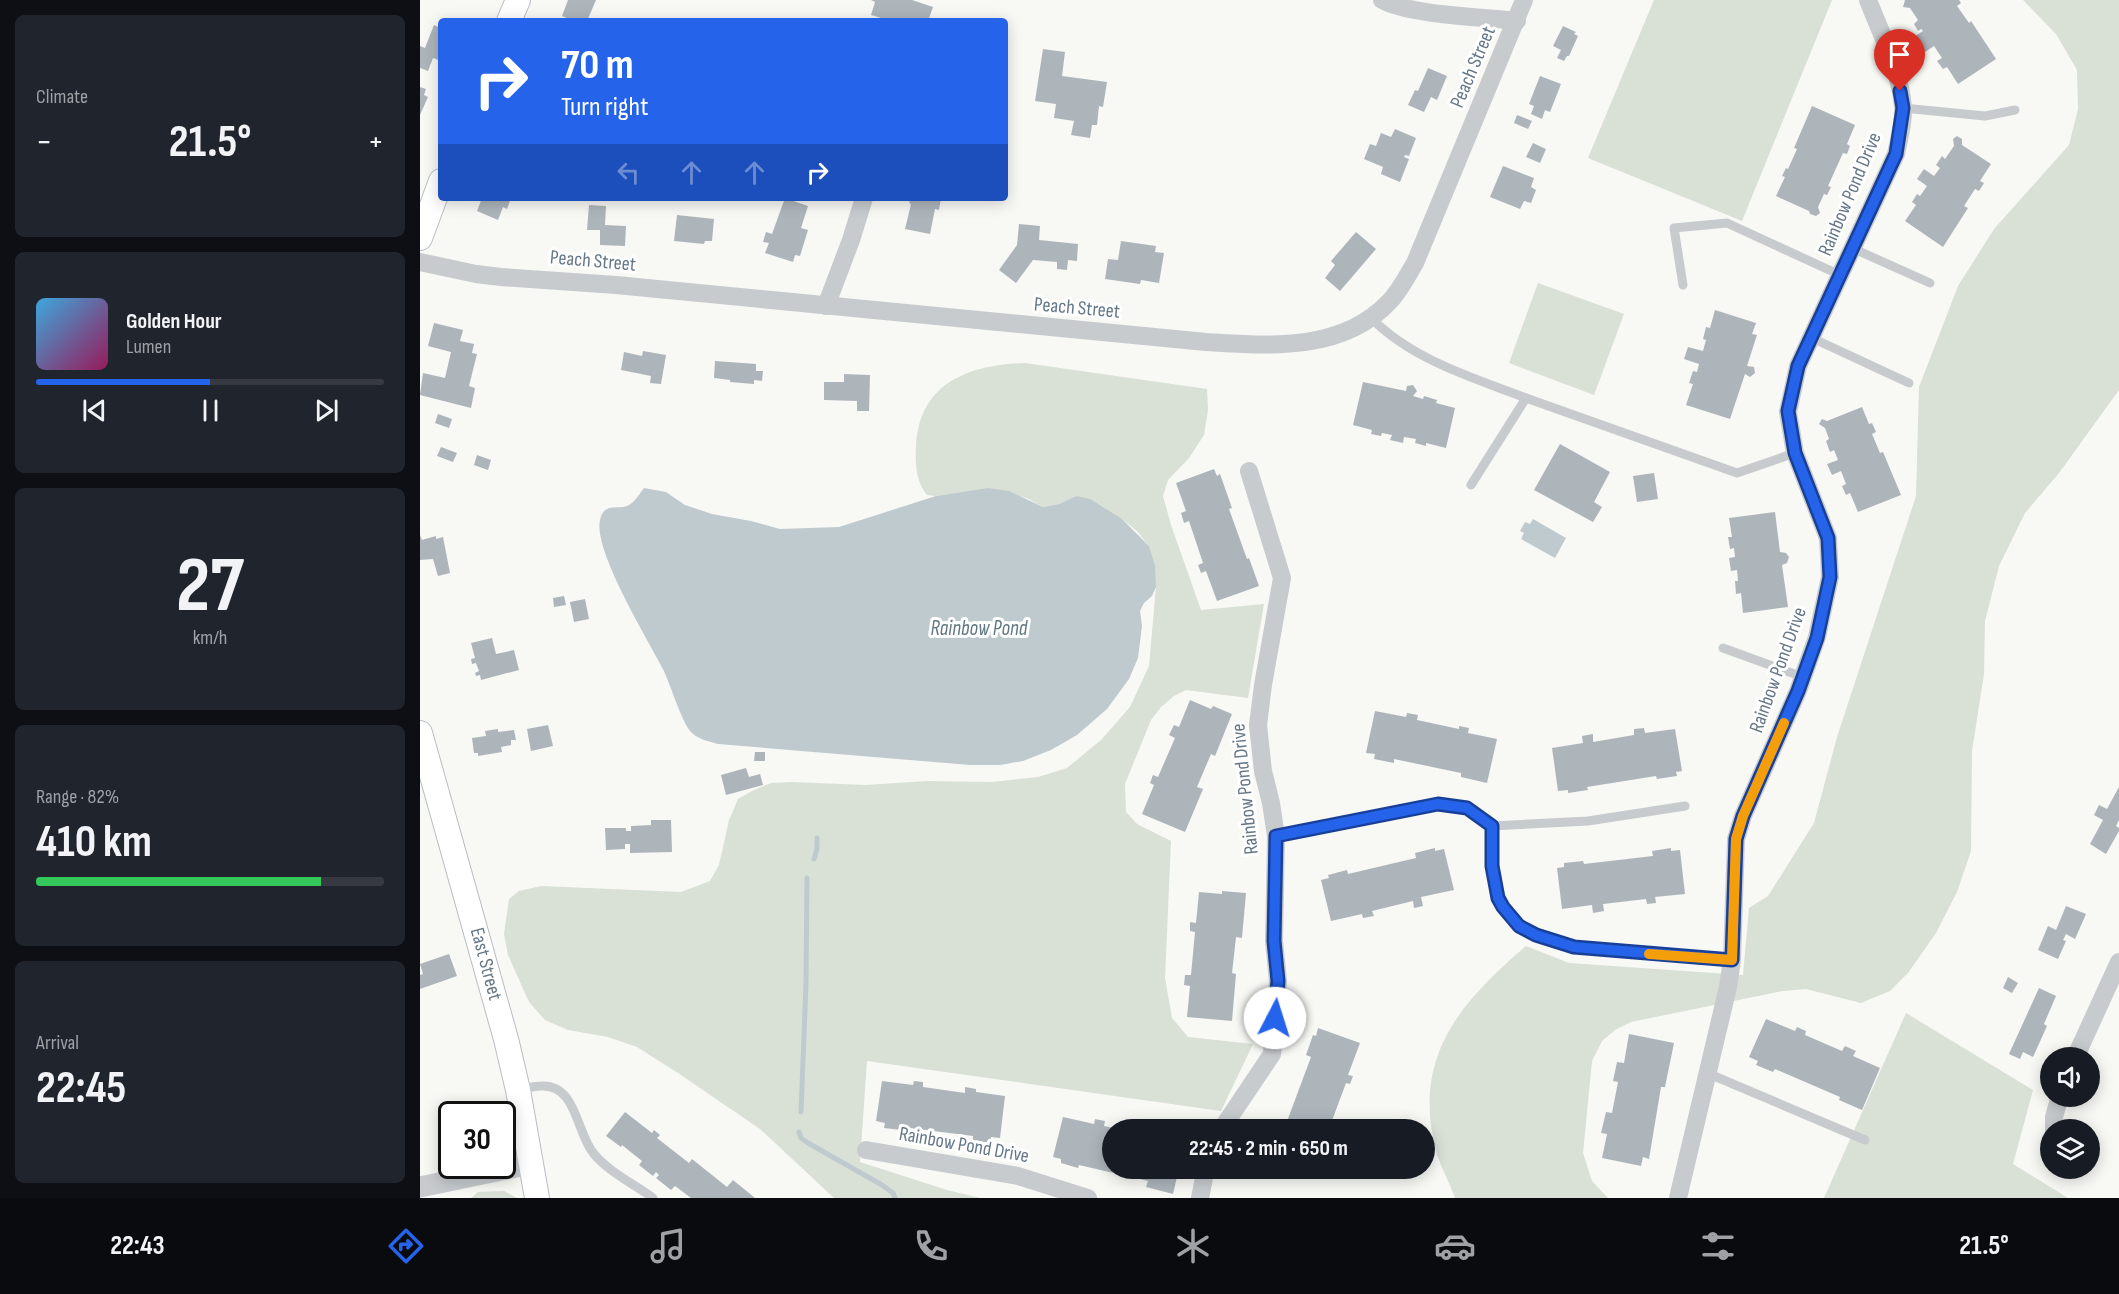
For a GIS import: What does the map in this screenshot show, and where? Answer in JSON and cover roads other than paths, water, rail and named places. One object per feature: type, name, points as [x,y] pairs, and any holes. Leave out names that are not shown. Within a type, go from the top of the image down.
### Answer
[{"type":"main road","points":[[510,18],[518,0]]},
{"type":"main road","points":[[420,237],[438,189]]},
{"type":"main road","name":"East Street","points":[[420,733],[493,987],[518,1090],[537,1198]]},
{"type":"street","points":[[1382,0],[1424,11],[1517,21]]},
{"type":"street","name":"Peach Street","points":[[420,262],[476,274],[616,285],[1119,335],[1264,346],[1299,344],[1337,335],[1355,329],[1371,318],[1400,289],[1414,263],[1524,0]]},
{"type":"street","name":"Rainbow Pond Drive","points":[[1678,1198],[1728,987],[1732,960],[1736,839],[1743,816],[1803,677],[1817,638],[1830,577],[1828,538],[1795,453],[1788,411],[1798,366],[1896,154],[1903,108],[1896,74],[1868,0]]},
{"type":"street","points":[[826,306],[863,201]]},
{"type":"street","name":"Rainbow Pond Drive","points":[[1228,1119],[1272,1054],[1278,981],[1274,941],[1276,836],[1263,771],[1258,725],[1282,578],[1249,471]]},
{"type":"street","points":[[2080,1047],[2119,962]]},
{"type":"street","name":"Rainbow Pond Drive","points":[[866,1150],[1018,1176],[1088,1198]]},
{"type":"street","points":[[420,1187],[531,1164]]},
{"type":"street","points":[[1200,1198],[1204,1179]]},
{"type":"lane","points":[[1903,108],[1985,116],[2015,110]]},
{"type":"lane","points":[[1683,285],[1674,228],[1702,224],[1727,223],[1840,275]]},
{"type":"lane","points":[[1852,248],[1930,283]]},
{"type":"lane","points":[[1371,318],[1386,333],[1441,365],[1526,399],[1737,473],[1795,453]]},
{"type":"lane","points":[[1812,338],[1909,382]]},
{"type":"lane","points":[[1471,485],[1526,399]]},
{"type":"lane","points":[[1723,648],[1803,677]]},
{"type":"lane","points":[[1276,836],[1438,804],[1467,808],[1492,826],[1587,821],[1685,806]]},
{"type":"lane","points":[[1492,826],[1492,866],[1498,898],[1519,926],[1536,935],[1574,947],[1732,960]]},
{"type":"lane","points":[[1707,1073],[1865,1140]]},
{"type":"lane","points":[[518,1090],[551,1086],[562,1093],[571,1105],[592,1153],[653,1198]]},
{"type":"water","name":"Rainbow Pond","points":[[644,488],[666,492],[685,505],[712,514],[780,529],[839,527],[936,496],[987,488],[1009,491],[1043,507],[1059,504],[1076,496],[1090,499],[1122,519],[1149,546],[1155,566],[1156,587],[1140,611],[1142,626],[1138,658],[1129,679],[1107,709],[1077,735],[1051,750],[1023,761],[1000,765],[970,765],[718,744],[707,741],[693,734],[687,726],[664,671],[613,573],[600,534],[600,520],[605,510],[629,505]]},
{"type":"water","points":[[1533,519],[1566,538],[1555,558],[1521,539],[1524,533],[1520,531],[1525,522],[1530,524]]},
{"type":"waterway","points":[[814,859],[817,838]]},
{"type":"waterway","points":[[801,1112],[807,878]]},
{"type":"waterway","points":[[799,1132],[801,1138],[808,1143],[882,1185],[893,1193],[895,1198]]}]
